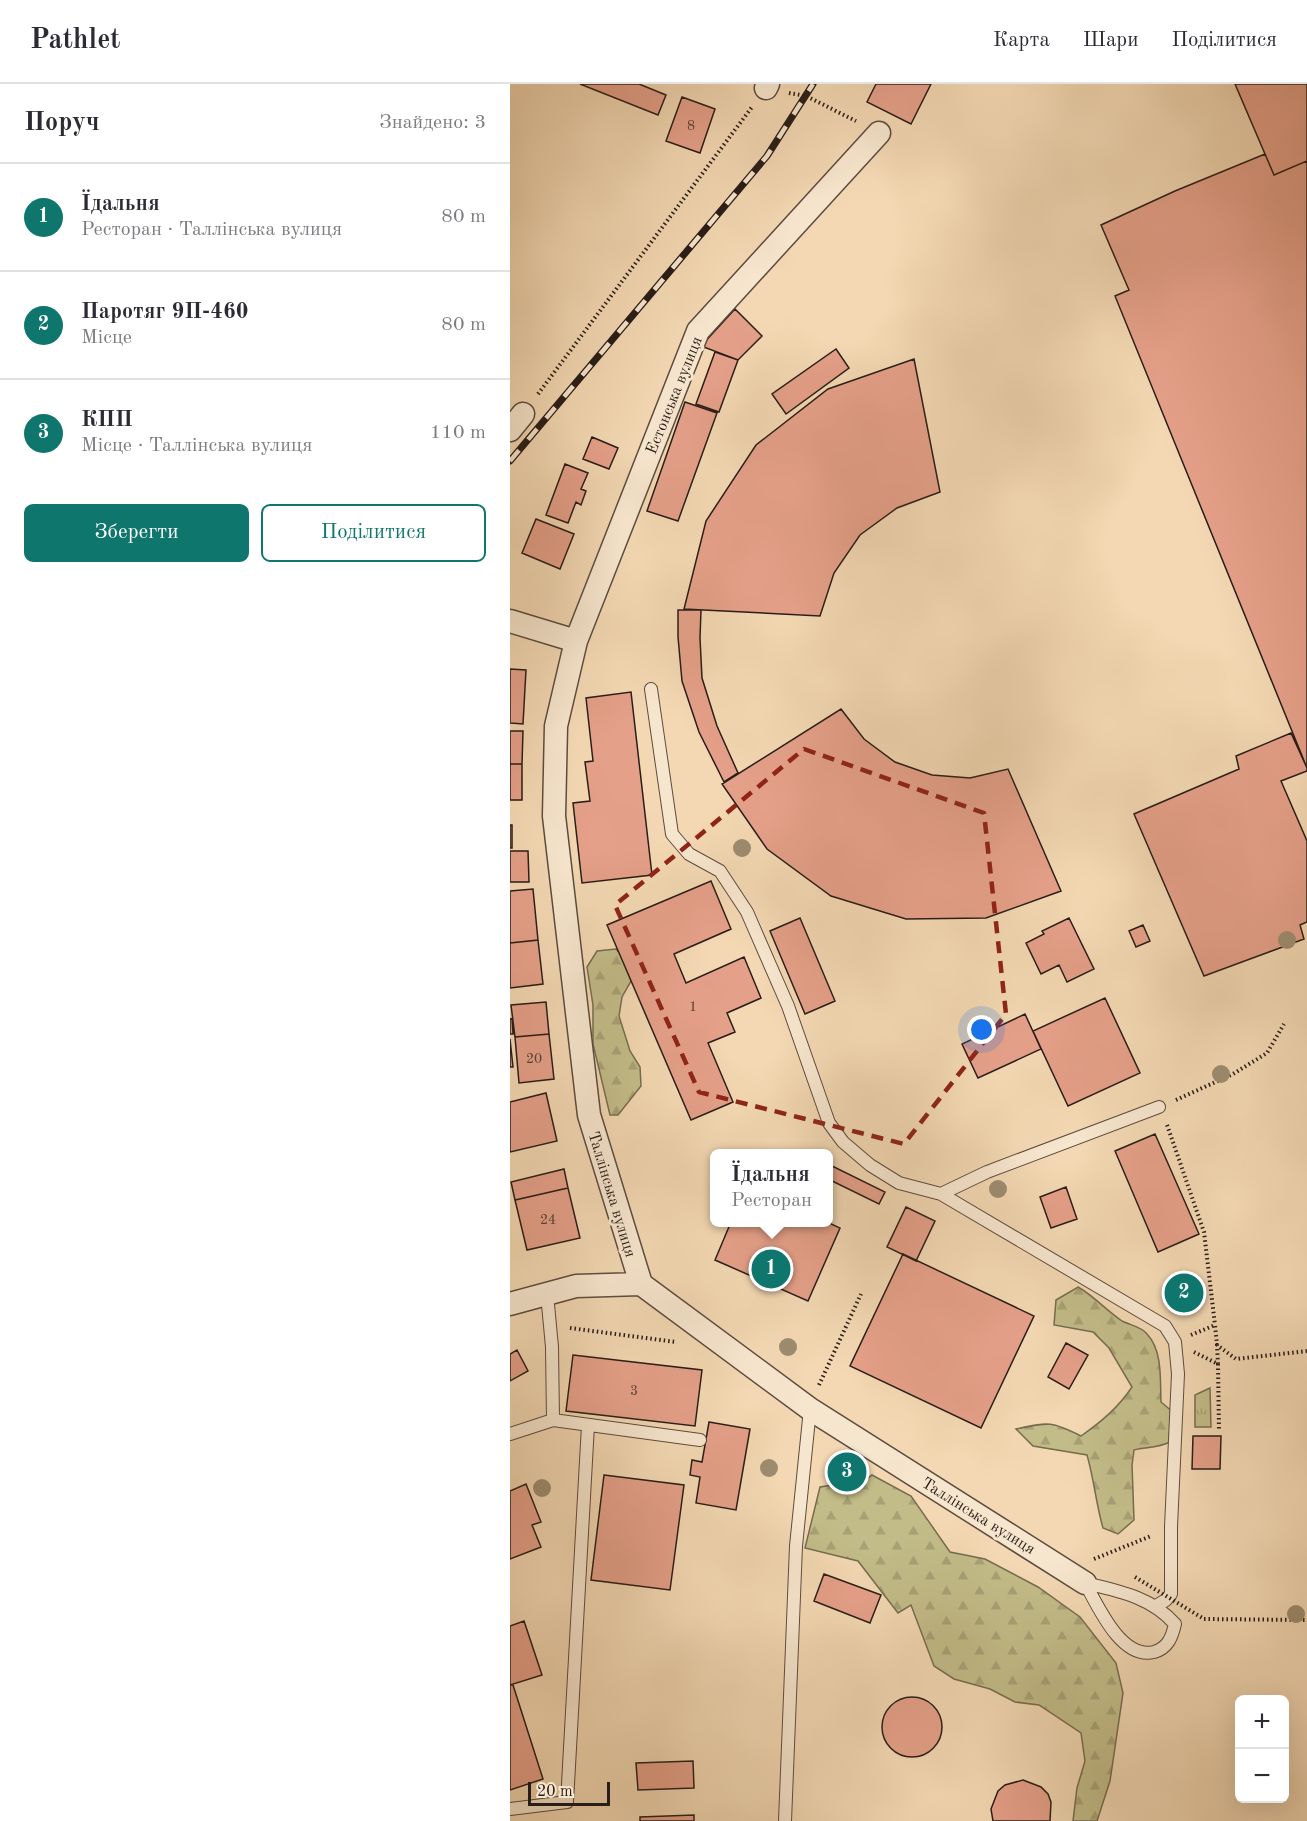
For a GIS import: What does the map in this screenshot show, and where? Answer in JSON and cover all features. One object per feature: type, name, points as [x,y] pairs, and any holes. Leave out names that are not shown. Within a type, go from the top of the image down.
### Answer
[{"type":"street","name":"Естонська вулиця","points":[[576,641],[698,332],[879,133]]},
{"type":"street","points":[[510,621],[576,641]]},
{"type":"street","name":"Таллінська вулиця","points":[[576,641],[556,726],[554,816],[589,1115],[640,1284],[814,1398],[1085,1583]]},
{"type":"street","points":[[510,1304],[576,1286],[640,1284]]},
{"type":"lane","points":[[651,688],[672,834],[689,854],[720,871],[747,912],[788,1006],[829,1123],[843,1143],[870,1166],[899,1183],[941,1194],[1166,1326],[1175,1342],[1178,1374],[1171,1527],[1171,1594],[1156,1606]]},
{"type":"lane","points":[[941,1194],[987,1172],[1159,1107]]},
{"type":"lane","points":[[546,1294],[552,1347],[553,1420]]},
{"type":"lane","points":[[786,1821],[796,1545],[814,1398]]},
{"type":"lane","points":[[510,1434],[553,1420],[700,1440]]},
{"type":"lane","points":[[510,1809],[567,1802],[588,1425]]},
{"type":"lane","points":[[1085,1583],[1129,1593],[1156,1606],[1175,1624],[1171,1641],[1157,1651],[1144,1653],[1116,1636],[1085,1583]]},
{"type":"path","points":[[514,417],[767,86],[806,96],[879,133]]},
{"type":"path","points":[[1219,1431],[1217,1345],[1204,1232],[1176,1147],[1159,1107],[1233,1074],[1267,1053],[1284,1024]]},
{"type":"path","points":[[814,1398],[861,1294]]},
{"type":"path","points":[[1175,1342],[1215,1324]]},
{"type":"path","points":[[550,1325],[683,1343]]},
{"type":"path","points":[[1175,1342],[1218,1364]]},
{"type":"path","points":[[1217,1345],[1236,1359],[1307,1351]]},
{"type":"path","points":[[1094,1559],[1171,1527]]},
{"type":"path","points":[[1135,1577],[1204,1619],[1307,1620]]},
{"type":"highlighted area","points":[[804,749],[984,813],[1006,1014],[904,1144],[699,1092],[615,905]]},
{"type":"green space","points":[[616,949],[628,963],[631,981],[622,997],[619,1016],[630,1051],[640,1067],[641,1086],[618,1115],[610,1115],[593,1044],[593,1005],[587,967],[597,951]]},
{"type":"green space","points":[[1078,1287],[1122,1321],[1147,1334],[1158,1357],[1161,1402],[1174,1413],[1170,1442],[1134,1450],[1132,1465],[1134,1520],[1118,1534],[1103,1528],[1087,1455],[1033,1446],[1016,1429],[1050,1424],[1081,1436],[1109,1414],[1132,1387],[1109,1348],[1093,1332],[1054,1325],[1056,1300]]},
{"type":"green space","points":[[1210,1388],[1211,1427],[1195,1427],[1195,1395]]},
{"type":"green space","points":[[872,1475],[911,1496],[950,1552],[985,1559],[1038,1587],[1080,1617],[1116,1663],[1123,1693],[1110,1781],[1097,1821],[1073,1821],[1077,1788],[1085,1761],[1081,1733],[1039,1705],[1015,1702],[990,1689],[954,1679],[934,1666],[911,1605],[898,1613],[858,1561],[805,1548],[820,1487],[839,1484],[855,1489]]},
{"type":"building","points":[[580,84],[639,84],[666,95],[658,115]]},
{"type":"building","points":[[876,84],[931,84],[911,124],[867,102]]},
{"type":"building","points":[[1235,84],[1307,84],[1307,161],[1274,175]]},
{"type":"building","points":[[682,97],[715,109],[700,153],[666,141]]},
{"type":"building","points":[[1265,154],[1274,175],[1307,161],[1307,768],[1115,296],[1129,290],[1101,225],[1175,191]]},
{"type":"building","points":[[735,309],[762,336],[738,360],[701,346]]},
{"type":"building","points":[[836,349],[849,368],[786,414],[772,394]]},
{"type":"building","points":[[715,352],[738,360],[719,412],[696,404]]},
{"type":"building","points":[[914,359],[940,492],[897,508],[860,535],[834,573],[820,616],[684,609],[706,521],[756,445],[828,389]]},
{"type":"building","points":[[685,402],[717,413],[678,521],[647,511]]},
{"type":"building","points":[[592,437],[618,448],[609,469],[583,459]]},
{"type":"building","points":[[565,464],[588,473],[581,489],[586,491],[581,505],[576,502],[568,523],[546,515]]},
{"type":"building","points":[[536,519],[574,534],[560,569],[522,553]]},
{"type":"building","points":[[678,610],[701,610],[702,678],[717,726],[738,773],[724,782],[699,732],[682,681]]},
{"type":"building","points":[[510,669],[526,670],[523,724],[510,723]]},
{"type":"building","points":[[631,692],[652,875],[582,883],[573,803],[590,801],[585,762],[593,761],[586,698]]},
{"type":"building","points":[[841,709],[864,739],[895,762],[932,775],[970,778],[1008,769],[1061,891],[986,918],[906,919],[831,896],[767,849],[722,784]]},
{"type":"building","points":[[510,731],[523,731],[522,764],[510,764]]},
{"type":"building","points":[[1291,733],[1307,768],[1307,771],[1281,781],[1307,841],[1307,922],[1300,925],[1304,939],[1204,976],[1134,814],[1239,769],[1236,756]]},
{"type":"building","points":[[510,764],[522,764],[522,800],[510,800]]},
{"type":"building","points":[[510,825],[512,825],[512,848],[510,848]]},
{"type":"building","points":[[510,851],[528,851],[529,882],[510,882]]},
{"type":"building","points":[[711,881],[731,929],[674,954],[686,983],[744,957],[761,998],[727,1013],[735,1032],[708,1043],[733,1102],[691,1120],[607,925]]},
{"type":"building","points":[[533,889],[538,940],[510,943],[510,891]]},
{"type":"building","points":[[800,918],[835,1001],[805,1014],[770,931]]},
{"type":"building","points":[[1069,918],[1094,969],[1067,982],[1059,965],[1041,974],[1026,943],[1044,934],[1042,931]]},
{"type":"building","points":[[1143,925],[1150,941],[1136,947],[1129,931]]},
{"type":"building","points":[[538,940],[543,984],[510,988],[510,943]]},
{"type":"building","points":[[1105,998],[1140,1073],[1068,1106],[1033,1031]]},
{"type":"building","points":[[546,1002],[549,1034],[515,1037],[511,1005]]},
{"type":"building","points":[[1025,1014],[1041,1049],[978,1078],[962,1044]]},
{"type":"building","points":[[512,1018],[513,1034],[510,1034],[510,1019]]},
{"type":"building","points":[[549,1034],[554,1079],[519,1083],[515,1037]]},
{"type":"building","points":[[510,1039],[513,1067],[510,1067]]},
{"type":"building","points":[[546,1093],[557,1141],[510,1152],[510,1102]]},
{"type":"building","points":[[1155,1134],[1199,1234],[1158,1252],[1115,1151]]},
{"type":"building","points":[[833,1166],[885,1192],[879,1204],[833,1181]]},
{"type":"building","points":[[564,1169],[568,1188],[515,1200],[511,1182]]},
{"type":"building","points":[[1066,1187],[1077,1219],[1051,1228],[1040,1197]]},
{"type":"building","points":[[568,1188],[580,1238],[527,1250],[515,1200]]},
{"type":"building","points":[[906,1207],[935,1221],[916,1261],[887,1247]]},
{"type":"building","points":[[833,1225],[840,1228],[808,1301],[715,1260],[729,1227],[833,1227]]},
{"type":"building","points":[[903,1254],[1034,1316],[981,1428],[850,1366]]},
{"type":"building","points":[[1066,1343],[1088,1355],[1069,1389],[1048,1377]]},
{"type":"building","points":[[517,1350],[528,1371],[510,1381],[510,1354]]},
{"type":"building","points":[[573,1355],[702,1370],[695,1426],[566,1411]]},
{"type":"building","points":[[709,1422],[750,1429],[736,1510],[696,1503],[700,1477],[690,1475],[692,1460],[702,1462]]},
{"type":"building","points":[[1193,1436],[1221,1436],[1220,1469],[1192,1469]]},
{"type":"building","points":[[841,1457],[862,1468],[852,1488],[831,1476]]},
{"type":"building","points":[[604,1475],[684,1485],[670,1590],[591,1580]]},
{"type":"building","points":[[526,1484],[541,1522],[532,1525],[541,1547],[510,1559],[510,1491]]},
{"type":"building","points":[[824,1574],[881,1595],[870,1623],[814,1601]]},
{"type":"building","points":[[524,1621],[542,1675],[510,1685],[510,1626]]},
{"type":"building","points":[[510,1685],[513,1685],[543,1779],[510,1790]]},
{"type":"building","points":[[906,1697],[918,1697],[929,1702],[937,1710],[942,1727],[940,1739],[929,1752],[918,1757],[906,1757],[895,1752],[887,1744],[882,1733],[882,1721],[887,1710],[895,1702]]},
{"type":"building","points":[[693,1761],[694,1788],[638,1790],[636,1763]]},
{"type":"building","points":[[1023,1780],[1041,1787],[1048,1794],[1051,1802],[1050,1821],[993,1821],[991,1809],[998,1791],[1005,1785]]},
{"type":"building","points":[[694,1815],[694,1821],[640,1821],[640,1817]]},
{"type":"railway","points":[[510,461],[767,156],[813,84]]},
{"type":"place","name":"Їдальня","points":[[771,1269]]},
{"type":"place","name":"Паротяг 9П-460","points":[[1184,1293]]},
{"type":"place","name":"КПП","points":[[847,1472]]}]
